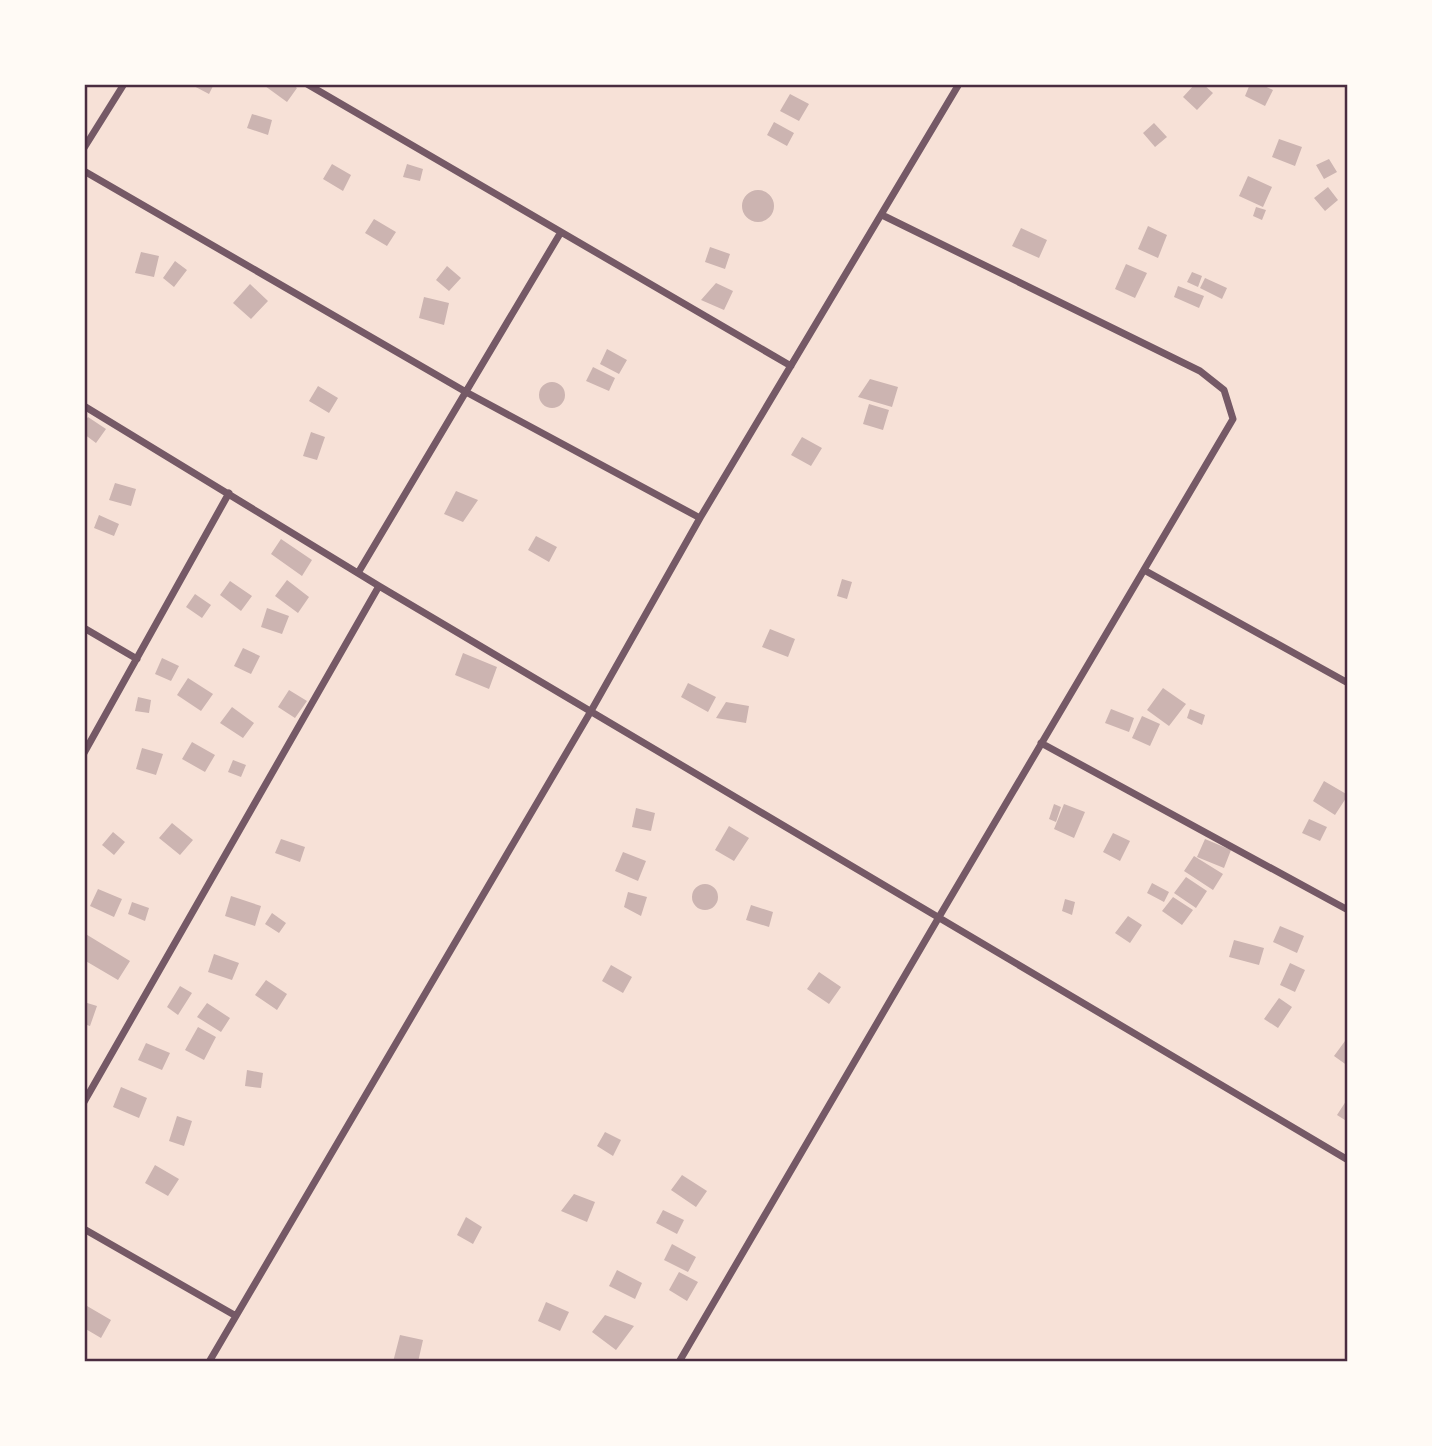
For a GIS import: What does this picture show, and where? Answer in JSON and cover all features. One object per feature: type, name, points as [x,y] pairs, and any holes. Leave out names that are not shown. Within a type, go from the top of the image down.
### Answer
[{"type":"street","points":[[84,148],[124,84]]},
{"type":"street","points":[[307,84],[791,366]]},
{"type":"street","points":[[209,1362],[591,710],[700,518],[958,84]]},
{"type":"street","points":[[84,171],[466,392],[700,518]]},
{"type":"street","points":[[680,1362],[1233,419],[1224,390],[1200,371],[882,215]]},
{"type":"street","points":[[358,573],[561,232]]},
{"type":"street","points":[[84,406],[379,586],[1348,1160]]},
{"type":"street","points":[[84,753],[229,493]]},
{"type":"street","points":[[1144,570],[1348,683]]},
{"type":"street","points":[[84,1102],[379,586]]},
{"type":"street","points":[[84,628],[136,659]]},
{"type":"street","points":[[1041,743],[1348,910]]},
{"type":"street","points":[[84,1228],[236,1316]]},
{"type":"building","points":[[190,84],[214,84],[209,94]]},
{"type":"building","points":[[292,84],[297,88],[287,102],[265,86]]},
{"type":"building","points":[[1195,84],[1203,84],[1213,93],[1197,110],[1183,97]]},
{"type":"building","points":[[1250,84],[1260,84],[1273,90],[1265,106],[1245,96]]},
{"type":"building","points":[[790,94],[809,104],[799,121],[780,111]]},
{"type":"building","points":[[252,114],[272,120],[268,135],[247,128]]},
{"type":"building","points":[[774,122],[794,133],[787,146],[767,135]]},
{"type":"building","points":[[1154,123],[1167,137],[1155,147],[1143,133]]},
{"type":"building","points":[[1279,139],[1302,147],[1295,166],[1272,157]]},
{"type":"building","points":[[1329,159],[1337,172],[1324,179],[1316,165]]},
{"type":"building","points":[[332,164],[351,175],[343,191],[323,179]]},
{"type":"building","points":[[407,164],[423,169],[420,181],[403,177]]},
{"type":"building","points":[[1248,176],[1272,187],[1263,207],[1239,196]]},
{"type":"building","points":[[1328,187],[1338,200],[1325,211],[1314,198]]},
{"type":"building","points":[[758,190],[769,195],[774,206],[769,217],[758,222],[747,217],[742,206],[747,195]]},
{"type":"building","points":[[1256,207],[1266,210],[1262,220],[1253,216]]},
{"type":"building","points":[[374,219],[396,232],[387,246],[365,233]]},
{"type":"building","points":[[1148,226],[1167,235],[1158,258],[1138,249]]},
{"type":"building","points":[[1021,228],[1047,240],[1039,258],[1012,246]]},
{"type":"building","points":[[710,247],[730,254],[725,269],[705,262]]},
{"type":"building","points":[[141,252],[159,256],[154,277],[135,273]]},
{"type":"building","points":[[175,261],[187,270],[174,287],[163,278]]},
{"type":"building","points":[[1126,264],[1147,273],[1135,298],[1115,289]]},
{"type":"building","points":[[447,266],[461,278],[449,291],[436,280]]},
{"type":"building","points":[[1192,272],[1202,276],[1198,287],[1187,282]]},
{"type":"building","points":[[1205,278],[1227,288],[1222,299],[1200,288]]},
{"type":"building","points":[[716,283],[733,291],[724,310],[701,300]]},
{"type":"building","points":[[250,284],[268,301],[251,319],[233,303]]},
{"type":"building","points":[[1178,286],[1204,296],[1199,308],[1174,297]]},
{"type":"building","points":[[424,297],[449,303],[444,325],[419,318]]},
{"type":"building","points":[[607,349],[627,360],[619,374],[600,364]]},
{"type":"building","points":[[593,367],[615,378],[609,391],[586,381]]},
{"type":"building","points":[[870,379],[898,387],[892,407],[858,397]]},
{"type":"building","points":[[552,382],[561,386],[565,395],[561,404],[552,408],[543,404],[539,395],[543,386]]},
{"type":"building","points":[[318,386],[338,398],[329,413],[309,401]]},
{"type":"building","points":[[869,404],[889,410],[883,430],[863,424]]},
{"type":"building","points":[[88,417],[106,429],[96,443],[84,434],[84,422]]},
{"type":"building","points":[[311,432],[325,437],[317,460],[303,456]]},
{"type":"building","points":[[802,437],[822,448],[811,466],[791,455]]},
{"type":"building","points":[[115,483],[136,489],[131,506],[109,500]]},
{"type":"building","points":[[456,491],[478,500],[463,522],[444,514]]},
{"type":"building","points":[[99,515],[119,524],[114,536],[94,528]]},
{"type":"building","points":[[536,536],[557,547],[549,562],[528,550]]},
{"type":"building","points":[[281,539],[312,560],[302,576],[271,554]]},
{"type":"building","points":[[842,579],[852,582],[847,599],[837,596]]},
{"type":"building","points":[[287,580],[309,597],[298,613],[275,596]]},
{"type":"building","points":[[230,581],[252,596],[241,611],[220,595]]},
{"type":"building","points":[[195,594],[211,605],[202,618],[186,607]]},
{"type":"building","points":[[267,608],[289,616],[282,634],[261,627]]},
{"type":"building","points":[[770,629],[795,639],[788,657],[762,647]]},
{"type":"building","points":[[243,648],[260,656],[251,674],[234,666]]},
{"type":"building","points":[[463,653],[497,667],[489,689],[455,675]]},
{"type":"building","points":[[162,658],[179,666],[171,681],[155,674]]},
{"type":"building","points":[[188,678],[213,694],[201,711],[177,695]]},
{"type":"building","points":[[688,683],[716,697],[708,712],[681,697]]},
{"type":"building","points":[[1163,688],[1186,704],[1169,726],[1147,710]]},
{"type":"building","points":[[289,690],[307,701],[295,718],[278,707]]},
{"type":"building","points":[[138,697],[151,700],[149,713],[135,711]]},
{"type":"building","points":[[726,702],[749,706],[746,723],[716,718]]},
{"type":"building","points":[[232,707],[254,723],[243,738],[220,723]]},
{"type":"building","points":[[1111,709],[1134,718],[1129,732],[1105,723]]},
{"type":"building","points":[[1190,709],[1205,715],[1202,725],[1187,718]]},
{"type":"building","points":[[1142,716],[1160,724],[1150,746],[1132,738]]},
{"type":"building","points":[[192,742],[215,755],[205,772],[182,759]]},
{"type":"building","points":[[142,748],[163,754],[156,775],[136,769]]},
{"type":"building","points":[[233,760],[246,765],[241,777],[228,772]]},
{"type":"building","points":[[1324,781],[1348,795],[1335,815],[1313,801]]},
{"type":"building","points":[[1054,804],[1061,807],[1056,822],[1049,819]]},
{"type":"building","points":[[1064,804],[1085,812],[1074,838],[1054,829]]},
{"type":"building","points":[[636,808],[655,813],[651,831],[632,827]]},
{"type":"building","points":[[1309,819],[1327,827],[1320,841],[1302,833]]},
{"type":"building","points":[[172,823],[193,840],[180,855],[159,838]]},
{"type":"building","points":[[729,826],[749,838],[734,861],[715,850]]},
{"type":"building","points":[[113,832],[125,842],[114,855],[102,845]]},
{"type":"building","points":[[1113,833],[1130,841],[1120,861],[1103,852]]},
{"type":"building","points":[[281,839],[305,847],[300,862],[275,853]]},
{"type":"building","points":[[1205,839],[1231,850],[1224,868],[1197,857]]},
{"type":"building","points":[[623,852],[646,861],[638,881],[615,871]]},
{"type":"building","points":[[1194,856],[1223,874],[1213,890],[1184,871]]},
{"type":"building","points":[[1186,877],[1207,891],[1196,908],[1174,893]]},
{"type":"building","points":[[1152,883],[1169,892],[1164,902],[1147,893]]},
{"type":"building","points":[[705,884],[715,887],[718,897],[715,907],[705,910],[695,907],[692,897],[695,887]]},
{"type":"building","points":[[98,889],[122,899],[114,917],[90,906]]},
{"type":"building","points":[[628,892],[647,897],[641,916],[624,907]]},
{"type":"building","points":[[231,896],[261,906],[255,926],[225,916]]},
{"type":"building","points":[[1173,897],[1193,910],[1182,925],[1162,911]]},
{"type":"building","points":[[1065,899],[1075,902],[1072,915],[1062,911]]},
{"type":"building","points":[[132,902],[149,908],[145,921],[128,914]]},
{"type":"building","points":[[751,905],[773,912],[769,927],[746,920]]},
{"type":"building","points":[[272,913],[286,923],[279,933],[265,924]]},
{"type":"building","points":[[1128,916],[1142,925],[1130,943],[1115,933]]},
{"type":"building","points":[[1280,926],[1304,936],[1297,953],[1273,942]]},
{"type":"building","points":[[84,933],[130,961],[118,980],[84,960]]},
{"type":"building","points":[[1234,940],[1264,948],[1259,965],[1229,957]]},
{"type":"building","points":[[214,954],[239,963],[232,980],[208,972]]},
{"type":"building","points":[[1290,963],[1305,970],[1295,992],[1280,985]]},
{"type":"building","points":[[611,965],[632,977],[623,993],[602,981]]},
{"type":"building","points":[[819,972],[841,987],[829,1004],[807,989]]},
{"type":"building","points":[[266,980],[287,994],[277,1010],[255,995]]},
{"type":"building","points":[[180,986],[192,993],[178,1015],[167,1007]]},
{"type":"building","points":[[1279,998],[1292,1007],[1278,1028],[1264,1019]]},
{"type":"building","points":[[84,1002],[97,1006],[90,1026],[84,1024]]},
{"type":"building","points":[[207,1003],[230,1018],[221,1032],[197,1017]]},
{"type":"building","points":[[198,1027],[216,1037],[204,1060],[185,1050]]},
{"type":"building","points":[[1345,1041],[1348,1043],[1348,1066],[1334,1056]]},
{"type":"building","points":[[146,1043],[170,1053],[162,1070],[138,1060]]},
{"type":"building","points":[[247,1070],[263,1073],[261,1088],[245,1086]]},
{"type":"building","points":[[121,1087],[147,1098],[139,1118],[113,1107]]},
{"type":"building","points":[[1348,1098],[1348,1122],[1337,1115]]},
{"type":"building","points":[[177,1116],[192,1121],[184,1146],[169,1141]]},
{"type":"building","points":[[605,1132],[621,1140],[613,1156],[597,1146]]},
{"type":"building","points":[[155,1165],[179,1179],[168,1196],[145,1183]]},
{"type":"building","points":[[682,1175],[707,1191],[696,1207],[671,1190]]},
{"type":"building","points":[[574,1194],[595,1202],[587,1222],[561,1211]]},
{"type":"building","points":[[663,1210],[684,1220],[677,1234],[656,1223]]},
{"type":"building","points":[[466,1217],[482,1227],[473,1244],[457,1235]]},
{"type":"building","points":[[672,1244],[696,1257],[688,1272],[664,1260]]},
{"type":"building","points":[[617,1270],[642,1283],[635,1299],[609,1286]]},
{"type":"building","points":[[679,1272],[698,1282],[687,1301],[669,1290]]},
{"type":"building","points":[[546,1302],[569,1312],[560,1331],[538,1321]]},
{"type":"building","points":[[87,1306],[111,1320],[101,1338],[84,1328],[84,1311]]},
{"type":"building","points":[[605,1315],[634,1326],[616,1350],[592,1332]]},
{"type":"building","points":[[400,1335],[423,1340],[418,1362],[393,1362]]}]
